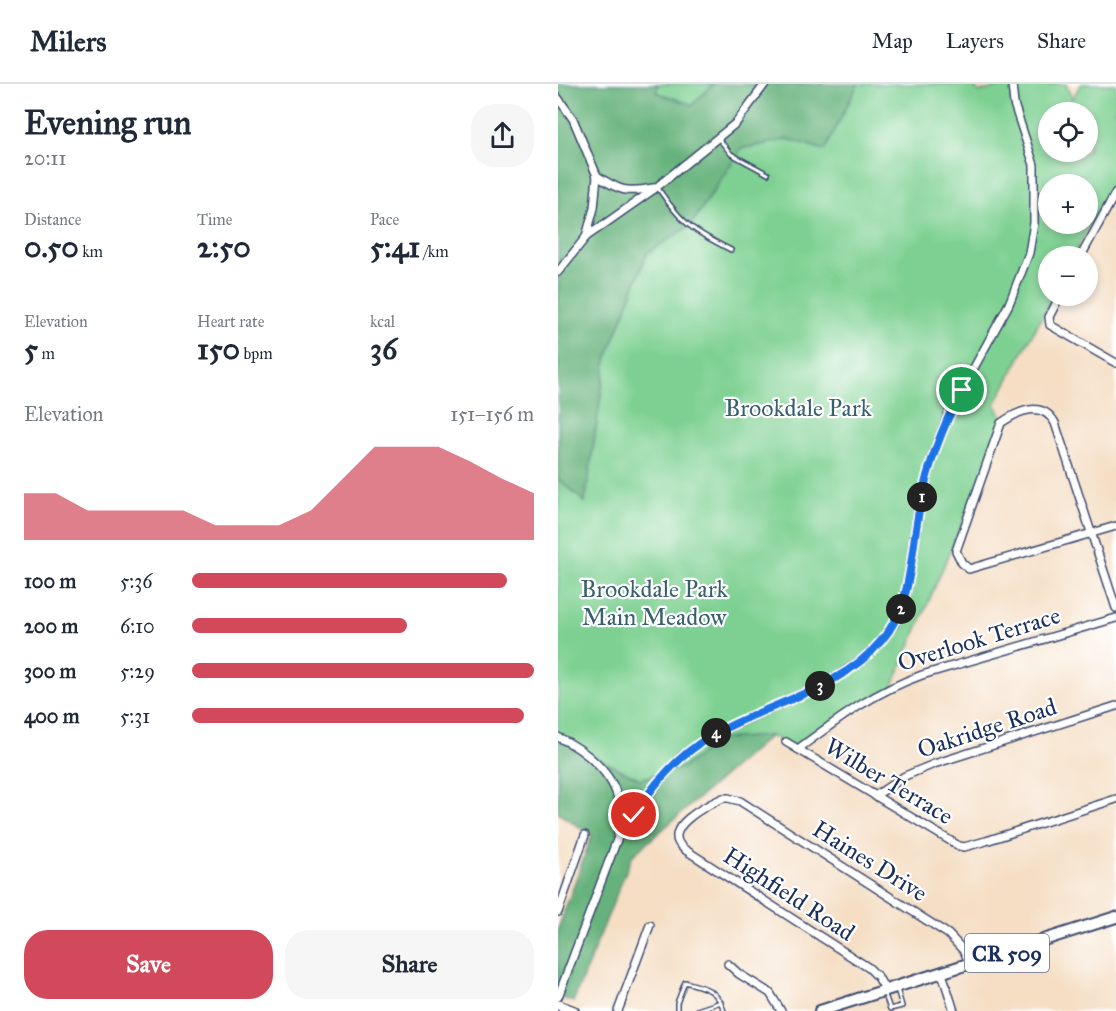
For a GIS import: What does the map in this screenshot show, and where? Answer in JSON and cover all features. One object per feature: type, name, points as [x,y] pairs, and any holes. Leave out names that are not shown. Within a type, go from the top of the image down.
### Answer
[{"type":"main road","name":"CR 509","points":[[820,1011],[1116,917]]},
{"type":"main road","points":[[558,1005],[574,1011]]},
{"type":"street","points":[[558,272],[586,237],[657,187],[736,123],[765,84]]},
{"type":"street","points":[[558,997],[618,837],[642,802],[682,756],[714,734],[829,682],[860,661],[881,642],[902,608],[919,507],[933,455],[948,415],[1010,304],[1029,253],[1034,224],[1034,165],[1014,105],[1012,84]]},
{"type":"street","points":[[558,98],[573,119],[597,176],[594,208],[586,237]]},
{"type":"street","points":[[597,176],[624,191],[633,192],[657,187]]},
{"type":"street","points":[[1086,246],[1116,192]]},
{"type":"street","points":[[1055,306],[1048,321],[1053,328],[1116,363]]},
{"type":"street","points":[[1116,526],[1092,534],[969,569],[957,557],[956,547],[1001,423],[1020,412],[1040,410],[1047,413],[1055,423],[1092,534],[1116,608]]},
{"type":"street","name":"Overlook Terrace","points":[[798,749],[850,710],[892,686],[922,675],[1116,618]]},
{"type":"street","name":"Oakridge Road","points":[[876,796],[905,776],[934,764],[1116,706]]},
{"type":"street","points":[[558,737],[573,743],[607,775],[618,796],[620,807],[618,837]]},
{"type":"street","name":"Wilber Terrace","points":[[786,742],[964,847],[1116,799]]},
{"type":"street","name":"Haines Drive","points":[[678,829],[687,820],[717,800],[728,798],[740,801],[948,934],[964,951],[970,964]]},
{"type":"street","name":"Highfield Road","points":[[678,829],[677,842],[684,849],[869,968],[889,990]]},
{"type":"street","points":[[558,912],[585,835]]},
{"type":"street","points":[[618,1011],[650,925]]},
{"type":"street","points":[[728,964],[739,974],[770,993],[781,1011]]},
{"type":"street","points":[[942,973],[954,1011]]},
{"type":"lane","points":[[718,137],[725,149],[746,164],[768,174]]},
{"type":"lane","points":[[657,187],[678,216],[710,239],[731,250]]},
{"type":"lane","points":[[677,1011],[677,1003],[685,982],[710,989],[721,1002],[724,1011]]},
{"type":"lane","points":[[889,990],[902,1006],[890,1009],[889,990]]},
{"type":"lane","points":[[697,1010],[721,1002]]},
{"type":"green space","points":[[558,84],[658,84],[656,92],[692,105],[714,84],[858,84],[825,150],[788,139],[741,149],[691,225],[647,253],[606,361],[585,502],[558,479]]},
{"type":"green space","points":[[658,84],[714,84],[692,105],[656,92]]},
{"type":"green space","name":"Brookdale Park","points":[[858,84],[971,84],[979,92],[1013,84],[1066,84],[1072,99],[1081,84],[1116,84],[1116,175],[1098,209],[1098,174],[1038,174],[1038,234],[1085,234],[1078,246],[1038,246],[1038,306],[1048,306],[995,404],[1005,422],[891,690],[793,746],[770,736],[722,739],[683,767],[640,779],[558,739],[558,479],[585,502],[606,361],[647,253],[691,225],[741,149],[788,139],[825,150]]},
{"type":"green space","points":[[770,736],[632,856],[573,1002],[558,996],[558,929],[592,835],[558,813],[558,739],[640,779],[683,767],[721,739]]},
{"type":"route","points":[[634,815],[642,802],[682,756],[714,734],[829,682],[860,661],[881,642],[902,608],[919,507],[930,464],[948,415],[962,390]]},
{"type":"park label","name":"Brookdale Park Main Meadow","points":[[654,603]]}]
